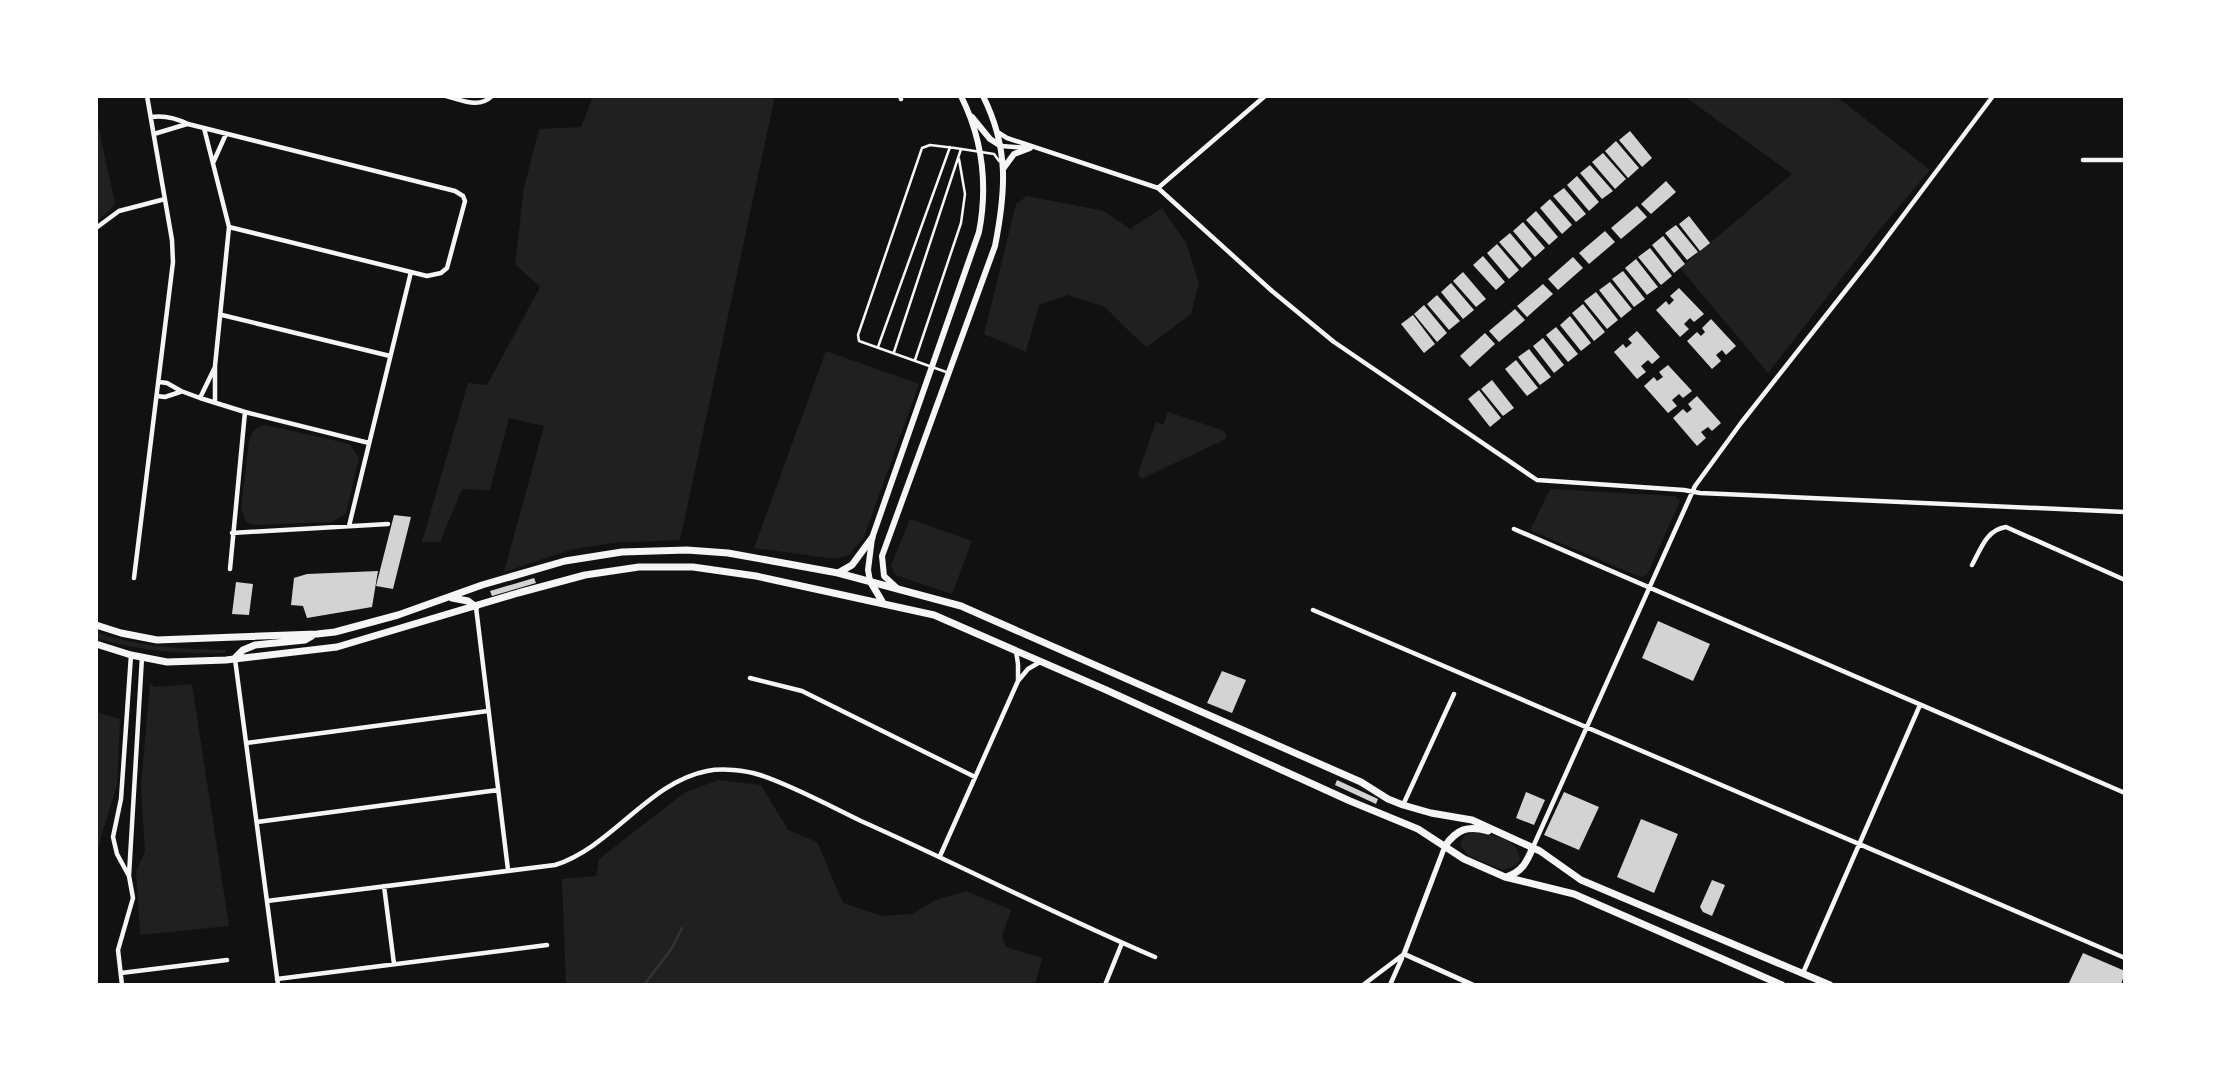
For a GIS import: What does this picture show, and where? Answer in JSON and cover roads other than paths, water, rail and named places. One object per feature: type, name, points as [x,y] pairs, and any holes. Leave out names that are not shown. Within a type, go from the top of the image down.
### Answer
[{"type":"main road","points":[[883,603],[870,581],[868,570],[872,538],[979,232],[984,205],[985,179],[980,155],[971,116],[961,96]]},
{"type":"main road","points":[[897,588],[884,576],[882,556],[995,246],[1003,205],[999,133],[983,96]]},
{"type":"main road","points":[[971,116],[990,139],[1001,146]]},
{"type":"main road","points":[[1003,170],[1013,154],[1030,148]]},
{"type":"main road","points":[[838,573],[852,565],[872,538]]},
{"type":"main road","points":[[96,625],[157,640],[317,634],[379,621],[565,561],[622,552],[687,550],[728,553],[838,573],[961,606],[1361,782],[1388,799],[1431,813],[1472,820],[1533,847],[1581,880],[1830,985]]},
{"type":"main road","points":[[96,644],[167,662],[235,659],[337,647],[585,575],[639,567],[693,567],[757,576],[934,615],[1418,829],[1464,859],[1505,877],[1574,894],[1782,985]]},
{"type":"main road","points":[[437,601],[462,599],[475,607]]},
{"type":"main road","points":[[235,659],[248,647],[305,640],[317,634]]},
{"type":"main road","points":[[1445,846],[1456,833],[1469,827],[1513,838]]},
{"type":"main road","points":[[1505,877],[1515,874],[1524,866],[1533,847]]},
{"type":"street","points":[[134,578],[173,262],[172,240],[147,96]]},
{"type":"street","points":[[446,96],[478,104],[490,98]]},
{"type":"street","points":[[1158,188],[1265,96]]},
{"type":"street","points":[[1533,847],[1693,492],[1741,423],[1872,257],[1993,96]]},
{"type":"street","points":[[151,117],[167,117],[455,191],[463,196],[465,206],[447,268],[441,274],[427,276],[229,227]]},
{"type":"street","points":[[154,134],[188,124]]},
{"type":"street","points":[[204,128],[229,227],[215,366],[215,403]]},
{"type":"street","points":[[999,133],[1158,188],[1272,291],[1334,342],[1537,480],[1693,492],[2125,512]]},
{"type":"street","points":[[213,164],[226,134]]},
{"type":"street","points":[[1001,146],[1042,149]]},
{"type":"street","points":[[2083,160],[2125,160]]},
{"type":"street","points":[[96,228],[119,211],[165,199]]},
{"type":"street","points":[[349,527],[411,272]]},
{"type":"street","points":[[222,314],[390,356]]},
{"type":"street","points":[[200,398],[215,366]]},
{"type":"street","points":[[159,382],[245,412],[369,443]]},
{"type":"street","points":[[158,396],[172,396],[181,391]]},
{"type":"street","points":[[230,569],[245,412]]},
{"type":"street","points":[[232,533],[388,524]]},
{"type":"street","points":[[1972,565],[1989,535],[1996,528],[2006,527],[2125,580]]},
{"type":"street","points":[[1514,529],[2125,793]]},
{"type":"street","points":[[475,607],[508,870]]},
{"type":"street","points":[[1313,610],[2125,958]]},
{"type":"street","points":[[1016,651],[1017,681]]},
{"type":"street","points":[[129,876],[117,854],[113,837],[121,799],[131,655]]},
{"type":"street","points":[[122,985],[118,950],[133,898],[129,876],[142,657]]},
{"type":"street","points":[[235,659],[278,982],[547,945]]},
{"type":"street","points":[[940,856],[1017,681],[1028,669],[1040,662]]},
{"type":"street","points":[[750,678],[802,691],[975,777]]},
{"type":"street","points":[[1403,805],[1454,694]]},
{"type":"street","points":[[1803,973],[1920,705]]},
{"type":"street","points":[[246,743],[489,711]]},
{"type":"street","points":[[267,901],[555,865],[574,859],[617,829],[662,792],[691,776],[724,770],[758,774],[1155,957]]},
{"type":"street","points":[[257,822],[498,790]]},
{"type":"street","points":[[1390,985],[1445,846]]},
{"type":"street","points":[[384,886],[394,964]]},
{"type":"street","points":[[1105,985],[1122,943]]},
{"type":"street","points":[[1363,985],[1371,983],[1404,954]]},
{"type":"street","points":[[1404,954],[1473,985]]},
{"type":"street","points":[[121,973],[227,960]]},
{"type":"lane","points":[[949,373],[859,341],[858,335],[922,148],[930,145],[950,147],[996,156],[1003,170]]},
{"type":"lane","points":[[878,347],[950,147]]},
{"type":"lane","points":[[894,353],[961,149]]},
{"type":"lane","points":[[915,360],[961,223],[965,194],[958,155]]},
{"type":"waterway","points":[[644,985],[672,948],[682,928]]}]
